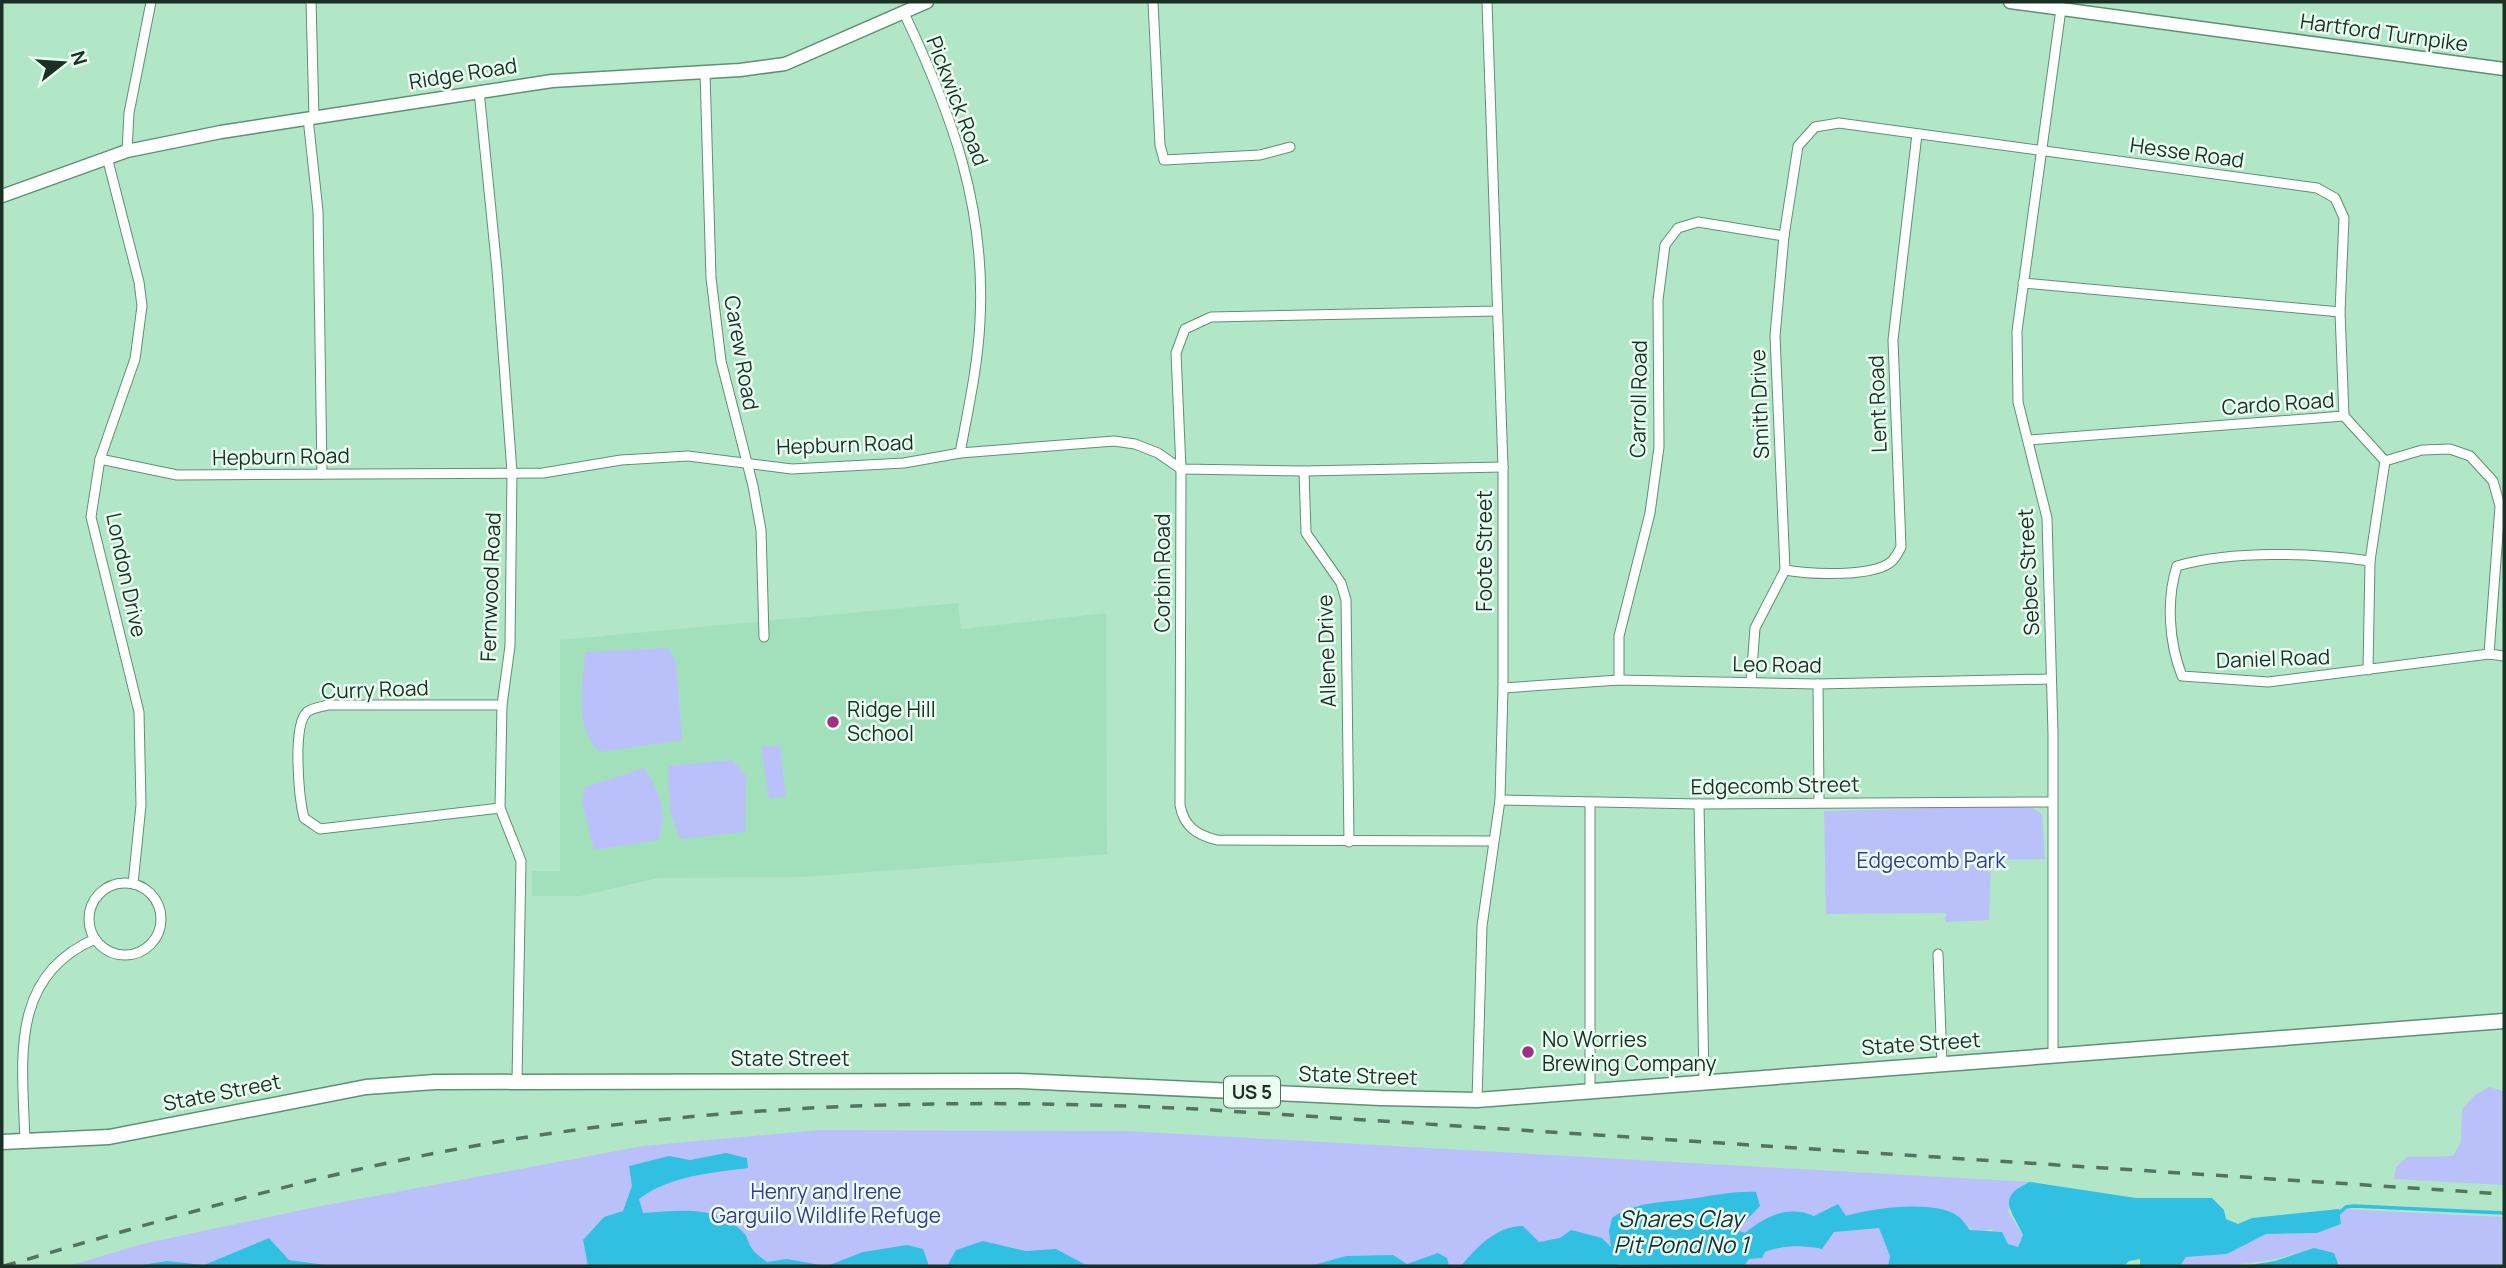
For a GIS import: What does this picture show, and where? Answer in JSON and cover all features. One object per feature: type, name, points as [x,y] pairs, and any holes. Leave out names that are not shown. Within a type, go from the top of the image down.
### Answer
[{"type":"main road","name":"Ridge Road","points":[[2,196],[127,151],[311,117],[560,80],[768,67],[797,61],[928,2]]},
{"type":"main road","name":"Hartford Turnpike","points":[[2010,2],[2504,69]]},
{"type":"main road","name":"State Street","points":[[2,1142],[109,1137],[366,1087],[516,1081],[1033,1081],[1476,1100],[2504,1021]]},
{"type":"street","points":[[127,151],[129,113],[151,2]]},
{"type":"street","points":[[311,2],[311,117],[318,211],[322,474]]},
{"type":"street","points":[[1153,2],[1160,145],[1164,160],[1260,155],[1290,147]]},
{"type":"street","name":"Foote Street","points":[[1476,1100],[1482,926],[1492,841],[1500,800],[1503,688],[1503,467],[1488,2]]},
{"type":"street","name":"Sebec Street","points":[[2053,1054],[2047,518],[2018,402],[2017,331],[2061,9]]},
{"type":"street","name":"Pickwick Road","points":[[904,13],[944,104],[967,173],[973,204],[978,245],[980,321],[960,453]]},
{"type":"street","name":"Carew Road","points":[[705,72],[711,278],[720,361],[761,530],[764,637]]},
{"type":"street","name":"Fernwood Road","points":[[479,92],[497,270],[512,472],[510,646],[502,705],[499,808],[521,861],[516,1081]]},
{"type":"street","name":"Hesse Road","points":[[1815,127],[1839,123],[2326,191],[2334,198],[2344,218],[2340,312],[2344,416]]},
{"type":"street","name":"Smith Drive","points":[[1751,681],[1755,628],[1785,570],[1775,336],[1784,236],[1798,146],[1815,127]]},
{"type":"street","name":"Lent Road","points":[[1785,570],[1807,574],[1868,571],[1892,561],[1901,547],[1893,340],[1917,134]]},
{"type":"street","name":"London Drive","points":[[107,158],[139,282],[142,324],[131,377],[100,459],[91,517],[139,712],[141,804],[133,884]]},
{"type":"street","name":"Carroll Road","points":[[1619,680],[1619,636],[1650,513],[1659,447],[1658,300],[1665,245],[1678,228],[1698,222],[1784,236]]},
{"type":"street","points":[[2022,283],[2340,312]]},
{"type":"street","name":"Corbin Road","points":[[1492,841],[1217,840],[1194,832],[1182,815],[1181,469],[1176,353],[1180,335],[1193,323],[1210,317],[1497,310]]},
{"type":"street","name":"Cardo Road","points":[[2028,440],[2344,416],[2385,461]]},
{"type":"street","name":"Hepburn Road","points":[[100,459],[177,475],[542,473],[621,460],[688,456],[746,461],[792,469],[904,463],[960,453],[1114,441],[1135,444],[1158,453],[1181,469]]},
{"type":"street","points":[[2368,670],[2370,561],[2385,461],[2422,450],[2450,449],[2470,456],[2493,481],[2500,506],[2489,654]]},
{"type":"street","points":[[1181,469],[1304,471],[1503,467]]},
{"type":"street","name":"Allene Drive","points":[[1304,471],[1306,533],[1341,583],[1346,600],[1349,842]]},
{"type":"street","name":"Daniel Road","points":[[2370,561],[2318,554],[2197,560],[2177,566],[2170,587],[2174,655],[2182,676],[2268,682],[2489,654],[2504,656]]},
{"type":"street","name":"Leo Road","points":[[1503,688],[1619,680],[1818,684],[2050,679]]},
{"type":"street","points":[[1818,684],[1819,802]]},
{"type":"street","name":"Curry Road","points":[[499,808],[320,829],[304,818],[300,800],[299,724],[308,710],[327,705],[502,705]]},
{"type":"street","name":"Edgecomb Street","points":[[1500,800],[1590,804],[2051,802]]},
{"type":"street","points":[[1590,804],[1590,1091]]},
{"type":"street","points":[[1699,804],[1704,1082]]},
{"type":"street","points":[[133,884],[153,896],[159,906],[161,929],[148,949],[125,956],[114,954],[95,939],[89,919],[95,899],[112,886],[133,884]]},
{"type":"street","points":[[25,1143],[23,1052],[30,1006],[48,972],[78,947],[95,939]]},
{"type":"street","points":[[1938,954],[1942,1064]]},
{"type":"shaded area","name":"Ridge Hill School","points":[[958,603],[961,629],[1106,613],[1107,854],[803,877],[658,878],[580,896],[532,896],[532,871],[560,871],[560,640]]},
{"type":"green space","points":[[668,648],[676,661],[682,740],[600,752],[586,730],[583,718],[585,652]]},
{"type":"green space","points":[[780,745],[786,796],[769,799],[761,747]]},
{"type":"green space","points":[[732,760],[746,775],[745,832],[680,839],[670,811],[668,766]]},
{"type":"green space","points":[[644,768],[661,803],[662,821],[658,840],[594,850],[582,801],[585,787]]},
{"type":"green space","name":"Edgecomb Park","points":[[2019,806],[2033,808],[2042,814],[2045,859],[1991,860],[1989,920],[1945,922],[1946,913],[1826,914],[1824,811]]},
{"type":"green space","points":[[2489,1087],[2504,1091],[2504,1185],[2394,1179],[2396,1167],[2407,1157],[2453,1156],[2461,1142],[2462,1109],[2475,1095]]},
{"type":"green space","name":"Henry and Irene Garguilo Wildlife Refuge","points":[[821,1130],[1126,1131],[2030,1182],[2018,1187],[2008,1212],[2023,1235],[2018,1247],[2008,1244],[1991,1229],[1972,1229],[1959,1217],[1963,1266],[599,1266],[583,1240],[588,1266],[333,1266],[289,1260],[269,1238],[204,1265],[167,1261],[136,1266],[69,1266],[142,1244],[316,1207],[643,1146]]},
{"type":"green space","points":[[2339,1209],[2504,1217],[2504,1266],[2339,1266],[2340,1263],[2314,1248],[2248,1263],[2180,1266],[2186,1257],[2227,1254],[2266,1234],[2317,1233],[2341,1224]]},
{"type":"water","points":[[726,1153],[747,1158],[748,1168],[691,1177],[663,1185],[639,1199],[643,1213],[709,1213],[732,1223],[743,1232],[752,1249],[767,1262],[787,1259],[826,1266],[588,1266],[583,1240],[604,1217],[623,1211],[632,1186],[629,1166],[669,1156],[690,1160]]},
{"type":"water","name":"Shares Clay Pit Pond No 1","points":[[2030,1182],[2136,1198],[2212,1198],[2224,1210],[2226,1219],[2238,1224],[2252,1218],[2339,1209],[2341,1224],[2317,1233],[2266,1234],[2227,1254],[2186,1257],[2180,1266],[2140,1266],[2140,1259],[2129,1261],[2124,1266],[1888,1266],[1890,1256],[1879,1228],[1834,1232],[1822,1249],[1801,1246],[1779,1248],[1765,1252],[1762,1258],[1749,1259],[1744,1266],[1461,1266],[1488,1239],[1513,1227],[1523,1226],[1539,1242],[1560,1238],[1571,1230],[1602,1238],[1611,1247],[1609,1231],[1612,1218],[1622,1212],[1652,1203],[1741,1192],[1756,1192],[1760,1206],[1737,1230],[1745,1233],[1778,1214],[1795,1212],[1814,1216],[1838,1204],[1846,1216],[1887,1208],[1920,1207],[1949,1211],[1960,1218],[1970,1230],[2002,1232],[2008,1244],[2018,1247],[2023,1235],[2011,1212],[2010,1199],[2013,1193]]},
{"type":"water","points":[[269,1238],[289,1260],[333,1266],[136,1266],[167,1261],[204,1265]]},
{"type":"water","points":[[983,1241],[1026,1251],[1056,1249],[1084,1264],[1097,1266],[947,1266],[956,1250]]},
{"type":"water","points":[[907,1245],[923,1249],[929,1266],[827,1266],[863,1252]]},
{"type":"water","points":[[2314,1248],[2334,1253],[2339,1266],[2244,1266],[2275,1261]]},
{"type":"water","points":[[1438,1253],[1447,1258],[1449,1266],[1310,1266],[1346,1256],[1393,1255],[1407,1264]]},
{"type":"waterway","points":[[2338,1214],[2346,1207],[2354,1206],[2504,1213]]},
{"type":"railway","points":[[4,1266],[289,1186],[463,1148],[646,1121],[829,1107],[921,1104],[1105,1105],[1197,1109],[2504,1194]]},
{"type":"place","name":"Ridge Hill School","points":[[833,722]]},
{"type":"place","name":"No Worries Brewing Company","points":[[1528,1052]]}]
